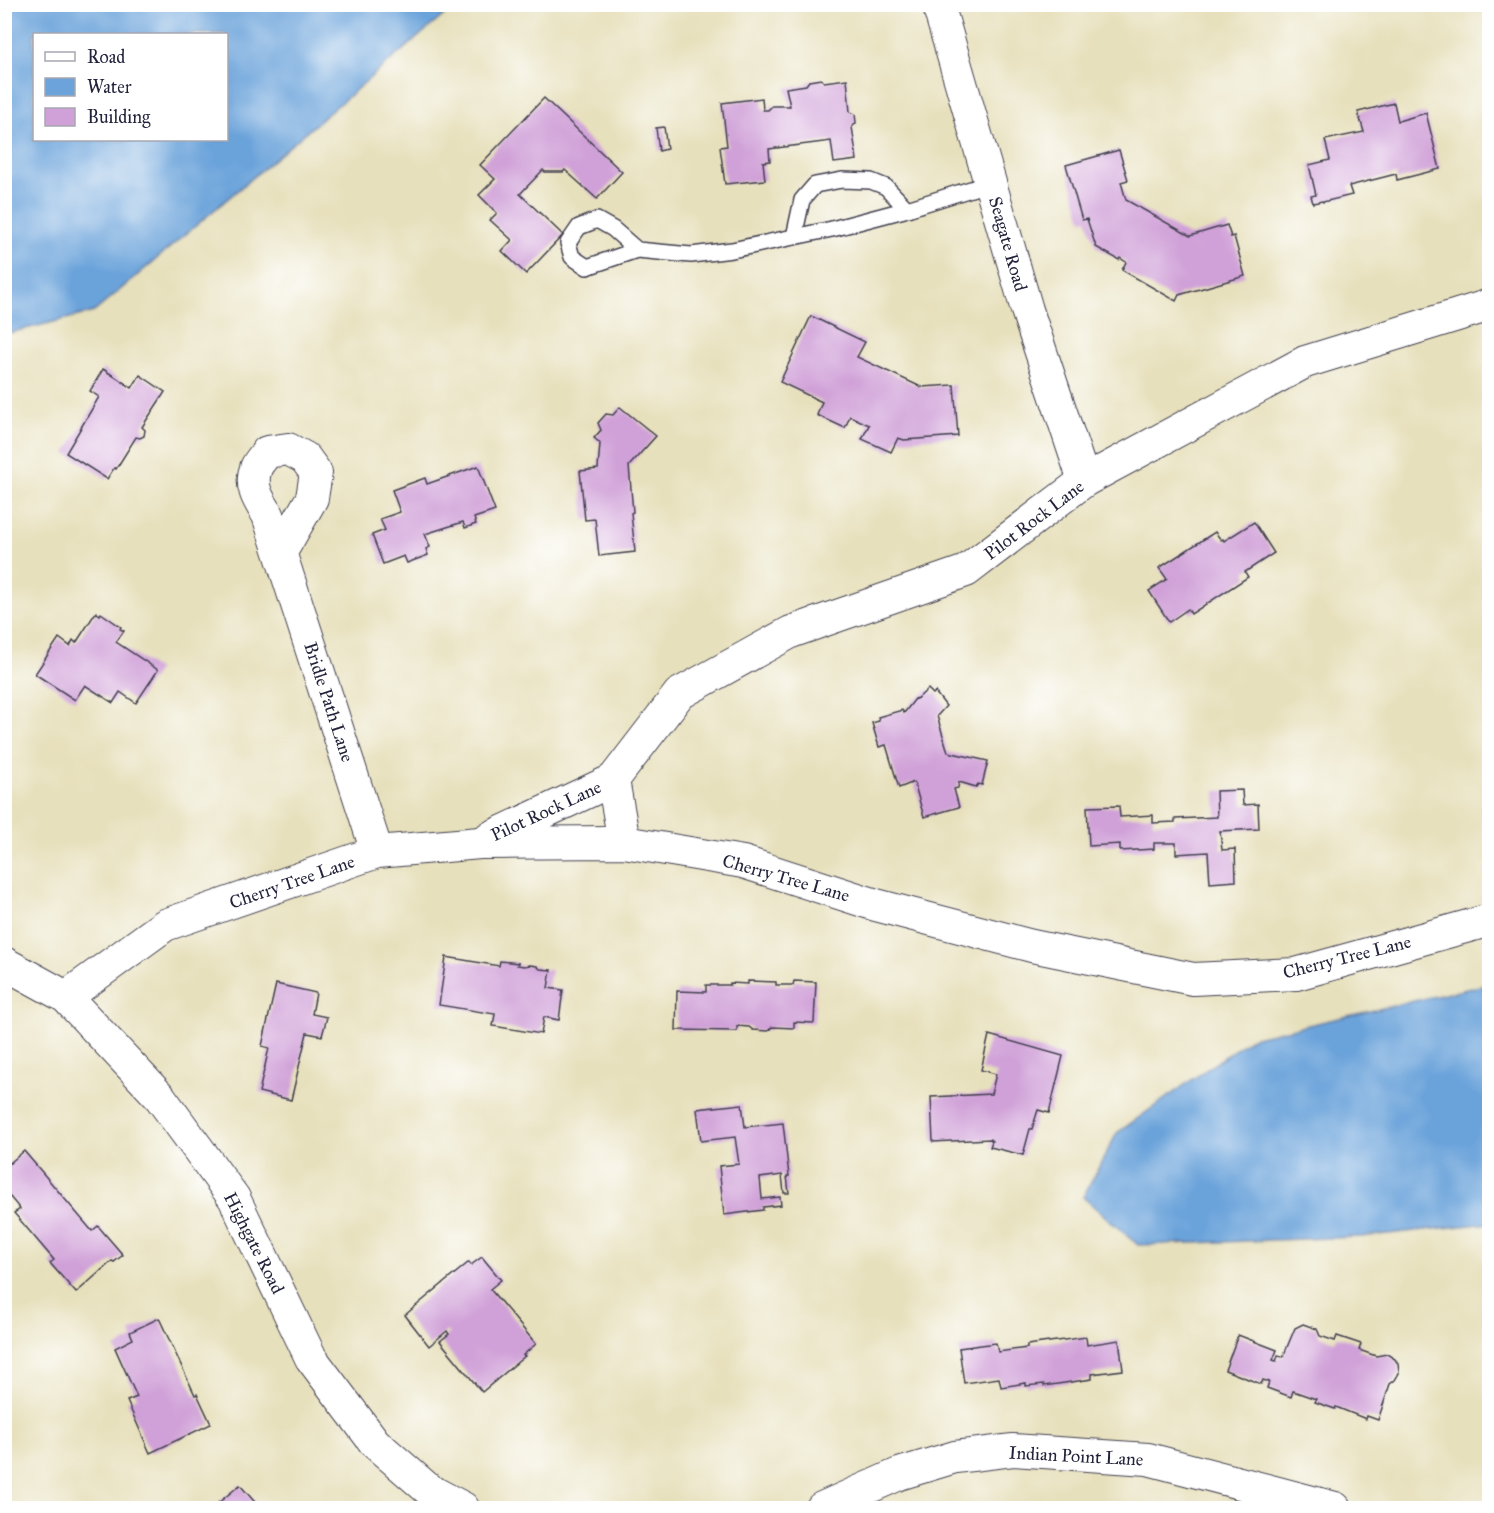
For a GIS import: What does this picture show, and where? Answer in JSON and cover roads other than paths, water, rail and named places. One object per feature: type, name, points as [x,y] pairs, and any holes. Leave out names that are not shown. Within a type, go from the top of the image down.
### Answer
[{"type":"street","name":"Seagate Road","points":[[938,4],[1027,310],[1084,481]]},
{"type":"street","name":"Pilot Rock Lane","points":[[480,843],[613,780],[680,694],[791,632],[966,571],[1084,481],[1305,362],[1490,305]]},
{"type":"street","name":"Bridle Path Lane","points":[[281,552],[377,852]]},
{"type":"street","name":"Pilot Rock Lane","points":[[613,780],[624,842]]},
{"type":"street","name":"Cherry Tree Lane","points":[[66,997],[165,925],[377,852],[480,843],[624,842],[743,862],[876,905],[1032,946],[1193,979],[1296,974],[1490,920]]},
{"type":"street","name":"Highgate Road","points":[[4,963],[66,997],[160,1097],[234,1198],[311,1358],[375,1443],[429,1490],[463,1509]]},
{"type":"street","name":"Indian Point Lane","points":[[822,1509],[899,1474],[955,1457],[1014,1450],[1148,1459],[1335,1509]]},
{"type":"lane","points":[[794,237],[802,200],[815,185],[842,180],[872,181],[886,187],[907,209]]},
{"type":"lane","points":[[637,250],[691,255],[732,250],[832,229],[990,183]]},
{"type":"water","points":[[5,4],[456,4],[456,5],[94,312],[5,334]]},
{"type":"water","points":[[1489,984],[1489,1223],[1360,1237],[1138,1245],[1083,1197],[1117,1133],[1251,1038]]}]
